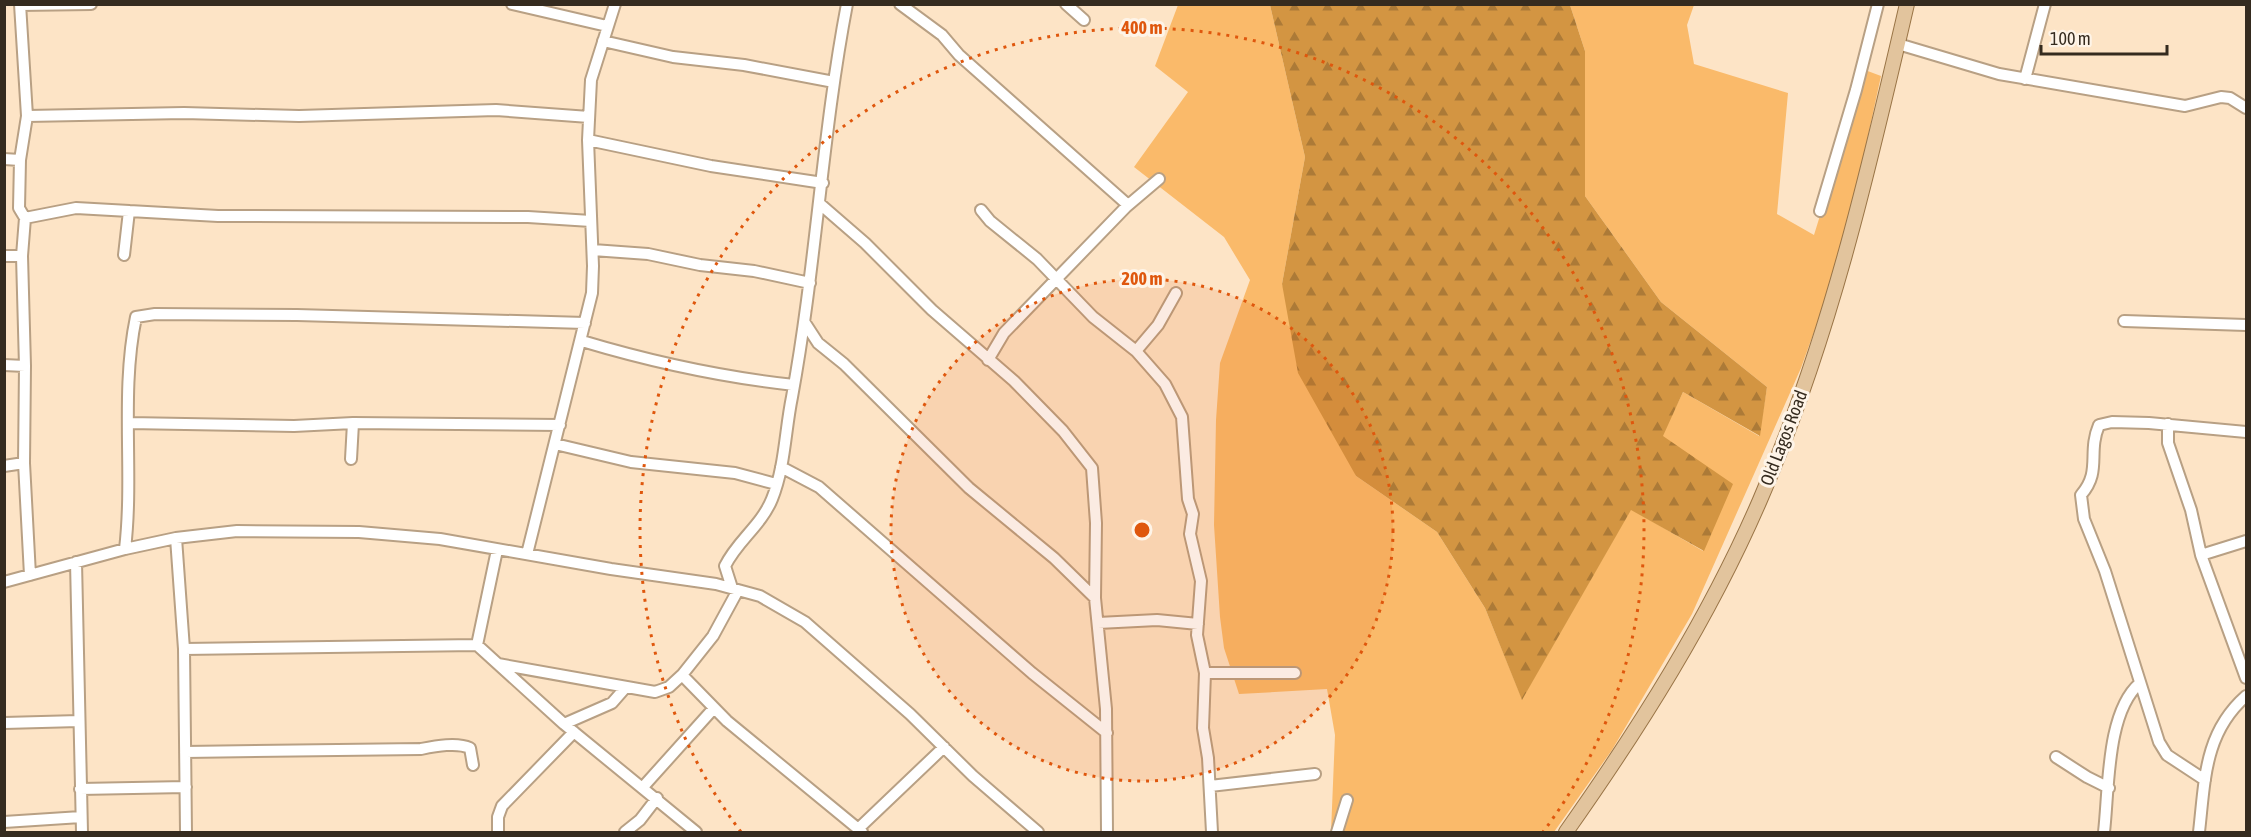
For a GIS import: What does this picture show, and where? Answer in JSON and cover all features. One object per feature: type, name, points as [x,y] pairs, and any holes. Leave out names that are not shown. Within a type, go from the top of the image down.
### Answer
[{"type":"main road","name":"Old Lagos Road","points":[[1566,832],[1654,702],[1710,604],[1760,500],[1820,342],[1866,180],[1907,4]]},
{"type":"street","points":[[30,575],[24,463],[25,366],[22,256],[25,218],[19,208],[20,160],[27,116],[20,5],[92,4]]},
{"type":"street","points":[[512,4],[607,26]]},
{"type":"street","points":[[527,554],[582,341],[592,293],[593,250],[588,140],[591,80],[615,4]]},
{"type":"street","points":[[498,664],[655,692],[669,687],[712,636],[735,589],[725,566],[729,558],[763,519],[781,467],[805,323],[834,82],[847,4]]},
{"type":"street","points":[[900,4],[942,35],[959,55],[1128,205]]},
{"type":"street","points":[[1066,4],[1084,20]]},
{"type":"street","points":[[1820,211],[1856,90],[1878,4]]},
{"type":"street","points":[[2025,79],[2045,4]]},
{"type":"street","points":[[603,41],[673,57],[744,65],[834,82]]},
{"type":"street","points":[[1898,44],[1989,72],[2025,79],[2185,106],[2221,97],[2230,98],[2247,108]]},
{"type":"street","points":[[27,116],[184,113],[299,116],[495,110],[589,117]]},
{"type":"street","points":[[588,140],[711,166],[822,183]]},
{"type":"street","points":[[4,159],[20,160]]},
{"type":"street","points":[[988,360],[1005,333],[1128,205],[1159,179]]},
{"type":"street","points":[[820,204],[849,228],[905,285],[1014,381],[1087,459],[1092,468],[1096,523],[1095,598],[1107,734],[1107,832]]},
{"type":"street","points":[[25,218],[76,208],[218,216],[528,217],[591,221]]},
{"type":"street","points":[[981,210],[990,221],[1037,259],[1055,281],[1093,317],[1136,351],[1165,384],[1182,417],[1188,500],[1193,514],[1190,534],[1201,580],[1198,645],[1205,673],[1203,728],[1210,786],[1212,832]]},
{"type":"street","points":[[124,255],[129,211]]},
{"type":"street","points":[[593,250],[648,254],[700,265],[754,271],[810,283]]},
{"type":"street","points":[[4,256],[22,256]]},
{"type":"street","points":[[1136,351],[1158,325],[1176,293]]},
{"type":"street","points":[[125,549],[128,389],[136,317],[155,314],[297,315],[585,323]]},
{"type":"street","points":[[2124,321],[2247,325]]},
{"type":"street","points":[[805,323],[818,343],[844,364],[969,488],[1077,579],[1095,598]]},
{"type":"street","points":[[582,341],[658,363],[745,380],[794,385]]},
{"type":"street","points":[[801,344],[818,343]]},
{"type":"street","points":[[4,365],[25,366]]},
{"type":"street","points":[[2205,780],[2167,755],[2159,742],[2105,571],[2084,519],[2081,495],[2091,483],[2094,437],[2099,425],[2112,422],[2168,424],[2247,432]]},
{"type":"street","points":[[129,423],[294,426],[353,423],[560,425]]},
{"type":"street","points":[[351,459],[353,423]]},
{"type":"street","points":[[2168,424],[2168,443],[2191,510],[2201,555],[2247,678]]},
{"type":"street","points":[[555,444],[631,462],[735,473],[776,484]]},
{"type":"street","points":[[4,465],[24,463]]},
{"type":"street","points":[[781,467],[819,487],[1032,673],[1107,734]]},
{"type":"street","points":[[4,582],[125,549],[176,538],[237,531],[359,532],[440,539],[735,589],[760,596],[805,622],[910,714],[1038,832]]},
{"type":"street","points":[[176,538],[184,649],[186,832]]},
{"type":"street","points":[[2201,555],[2247,541]]},
{"type":"street","points":[[477,645],[497,550]]},
{"type":"street","points":[[76,562],[82,832]]},
{"type":"street","points":[[1077,579],[1094,578]]},
{"type":"street","points":[[1098,623],[1157,620],[1198,624]]},
{"type":"street","points":[[184,649],[477,645],[574,732],[696,832]]},
{"type":"street","points":[[1205,673],[1295,673]]},
{"type":"street","points":[[681,675],[780,767],[860,831],[944,747]]},
{"type":"street","points":[[2104,832],[2114,733],[2122,702],[2140,683]]},
{"type":"street","points":[[564,723],[612,703],[626,687]]},
{"type":"street","points":[[2199,832],[2205,780],[2215,736],[2224,720],[2247,696]]},
{"type":"street","points":[[643,787],[714,708]]},
{"type":"street","points":[[4,723],[79,721]]},
{"type":"street","points":[[498,832],[502,806],[574,732]]},
{"type":"street","points":[[185,752],[421,749],[466,746],[470,748],[473,765]]},
{"type":"street","points":[[2056,757],[2109,788]]},
{"type":"street","points":[[1210,786],[1316,774]]},
{"type":"street","points":[[80,789],[186,787]]},
{"type":"street","points":[[625,832],[640,820],[657,798]]},
{"type":"street","points":[[1337,832],[1347,800]]},
{"type":"street","points":[[4,822],[81,817]]},
{"type":"shaded area","points":[[1178,5],[1270,5],[1305,157],[1282,284],[1356,476],[1437,532],[1485,608],[1522,699],[1631,509],[1703,551],[1662,436],[1683,392],[1759,436],[1767,387],[1661,302],[1585,196],[1585,51],[1570,5],[1694,5],[1687,25],[1694,64],[1788,93],[1777,214],[1814,235],[1865,70],[1881,76],[1843,251],[1801,368],[1692,614],[1612,750],[1554,832],[1331,832],[1335,735],[1327,689],[1239,694],[1224,648],[1220,617],[1214,525],[1216,420],[1220,363],[1250,280],[1224,237],[1134,167],[1188,92],[1155,66]]},
{"type":"green space","points":[[1270,5],[1570,5],[1585,51],[1585,196],[1661,302],[1767,387],[1760,436],[1683,392],[1663,436],[1733,484],[1704,551],[1631,510],[1522,700],[1485,608],[1437,532],[1356,476],[1298,373],[1282,284],[1305,157]]}]
